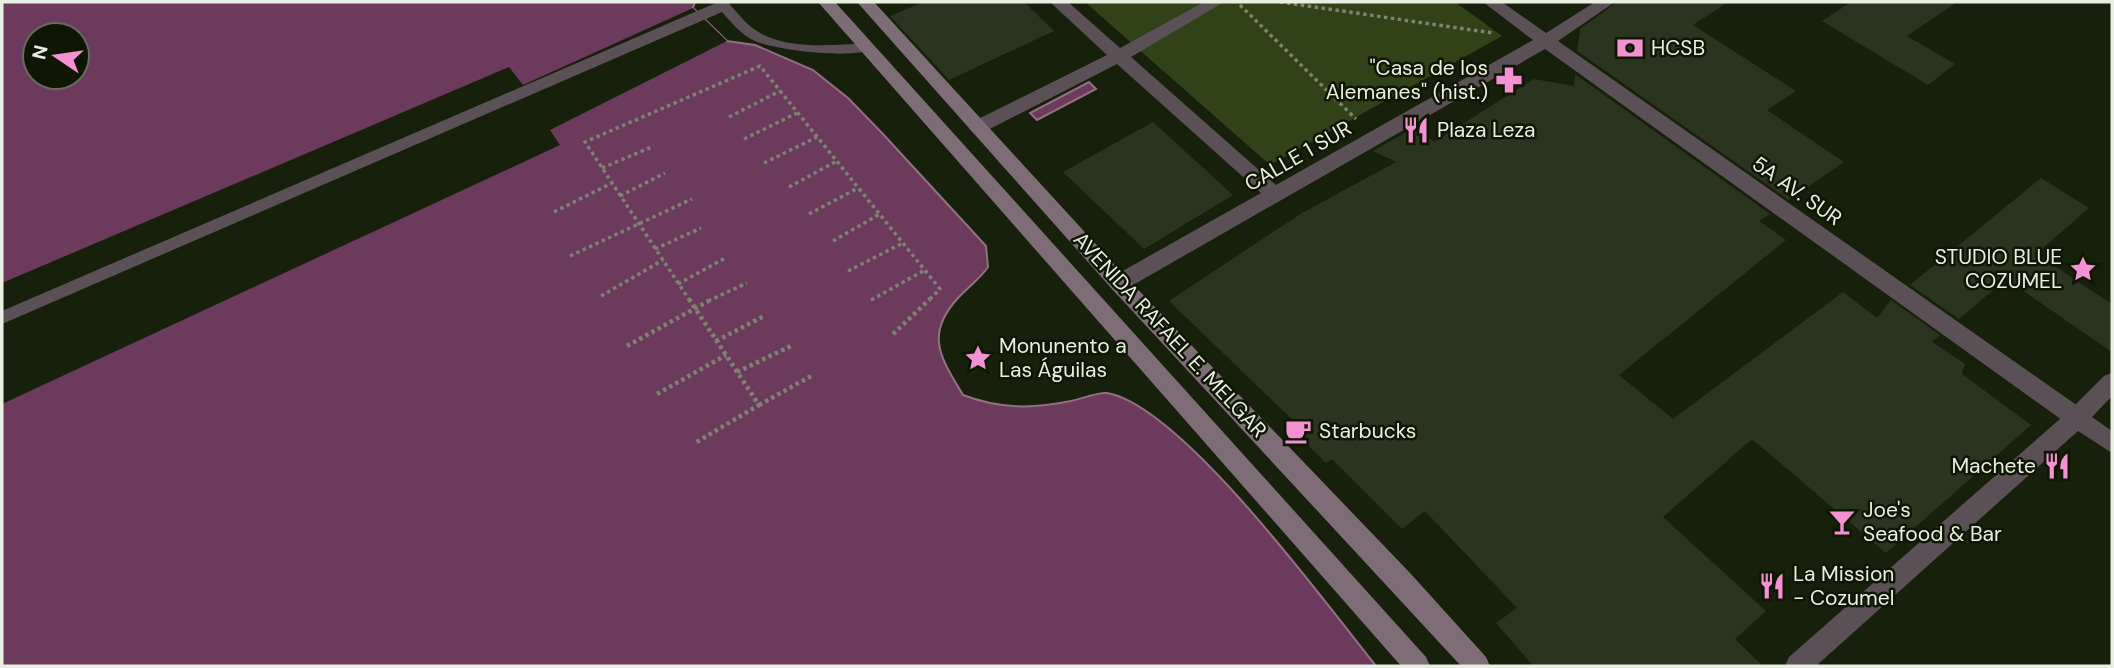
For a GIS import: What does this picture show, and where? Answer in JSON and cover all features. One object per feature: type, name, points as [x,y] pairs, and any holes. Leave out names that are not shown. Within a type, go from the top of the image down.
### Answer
[{"type":"main road","name":"AVENIDA RAFAEL E. MELGAR","points":[[826,2],[1418,666]]},
{"type":"main road","name":"AVENIDA RAFAEL E. MELGAR","points":[[865,2],[1119,283],[1402,582],[1477,666]]},
{"type":"street","points":[[1058,2],[1275,195]]},
{"type":"street","points":[[978,127],[1119,56],[1216,2]]},
{"type":"street","name":"5A AV. SUR","points":[[1491,2],[2112,443]]},
{"type":"street","name":"CALLE 1 SUR","points":[[1119,283],[1545,41],[1607,2]]},
{"type":"street","points":[[1798,666],[2077,418],[2112,382]]},
{"type":"lane","points":[[2,318],[724,4],[751,34],[776,44],[837,49],[867,47]]},
{"type":"path","points":[[1237,2],[1376,138]]},
{"type":"path","points":[[1280,2],[1545,41]]},
{"type":"path","points":[[759,405],[585,142],[760,66],[940,289],[893,334]]},
{"type":"path","points":[[729,117],[780,91]]},
{"type":"path","points":[[744,139],[797,113]]},
{"type":"path","points":[[764,163],[817,137]]},
{"type":"path","points":[[602,168],[654,146]]},
{"type":"path","points":[[789,187],[837,162]]},
{"type":"path","points":[[620,196],[665,173]]},
{"type":"path","points":[[554,212],[612,183]]},
{"type":"path","points":[[809,214],[858,188]]},
{"type":"path","points":[[570,256],[692,199]]},
{"type":"path","points":[[832,241],[880,214]]},
{"type":"path","points":[[655,249],[701,228]]},
{"type":"path","points":[[848,271],[902,243]]},
{"type":"path","points":[[678,284],[727,257]]},
{"type":"path","points":[[601,296],[663,260]]},
{"type":"path","points":[[872,300],[925,270]]},
{"type":"path","points":[[627,346],[694,307],[747,283]]},
{"type":"path","points":[[716,341],[764,316]]},
{"type":"path","points":[[737,372],[793,345]]},
{"type":"path","points":[[657,394],[726,355]]},
{"type":"path","points":[[695,443],[813,375]]},
{"type":"green space","points":[[1085,2],[1455,2],[1502,36],[1270,165]]},
{"type":"shaded area","points":[[2,2],[695,2],[693,8],[727,41],[755,45],[813,70],[848,98],[986,246],[988,267],[948,311],[939,335],[943,358],[963,395],[990,403],[1029,406],[1057,404],[1107,393],[1138,406],[1174,432],[1251,511],[1376,666],[2,666]]},
{"type":"shaded area","points":[[1089,82],[1096,89],[1037,120],[1030,113]]},
{"type":"pier","points":[[693,8],[727,41],[550,130],[560,145],[2,404],[2,283],[509,67],[523,85]]},
{"type":"building","points":[[924,2],[1024,2],[1054,31],[949,80],[890,16]]},
{"type":"building","points":[[1617,2],[1728,2],[1693,25],[1796,91],[1767,110],[1844,162],[1789,200],[1577,51],[1580,29]]},
{"type":"building","points":[[1851,2],[1957,2],[1907,36],[1955,64],[1928,85],[1822,21]]},
{"type":"building","points":[[1575,74],[1770,214],[1759,221],[1786,240],[1619,375],[1673,419],[1843,292],[1877,318],[1891,300],[1940,335],[1932,342],[1965,364],[1962,374],[2031,425],[1886,553],[1752,439],[1663,517],[1766,611],[1735,639],[1763,666],[1533,666],[1496,623],[1517,608],[1425,511],[1402,529],[1332,459],[1326,463],[1296,433],[1302,429],[1169,301],[1302,213],[1396,162],[1373,151],[1415,127],[1434,142],[1534,79],[1574,86]]},
{"type":"building","points":[[1153,122],[1233,195],[1144,249],[1063,172]]},
{"type":"building","points":[[2041,178],[2089,208],[2036,254],[2112,304],[2112,352],[2006,279],[1959,319],[1910,285]]},
{"type":"place","name":"HCSB","points":[[1630,48]]},
{"type":"place","name":"\"Casa de los Alemanes\" (hist.)","points":[[1509,80]]},
{"type":"place","name":"Plaza Leza","points":[[1416,130]]},
{"type":"place","name":"STUDIO BLUE COZUMEL","points":[[2083,269]]},
{"type":"place","name":"Monunento a Las Águilas","points":[[978,358]]},
{"type":"place","name":"Starbucks","points":[[1298,431]]},
{"type":"place","name":"Machete","points":[[2057,466]]},
{"type":"place","name":"Joe's Seafood & Bar","points":[[1842,522]]},
{"type":"place","name":"La Mission - Cozumel","points":[[1772,586]]}]
